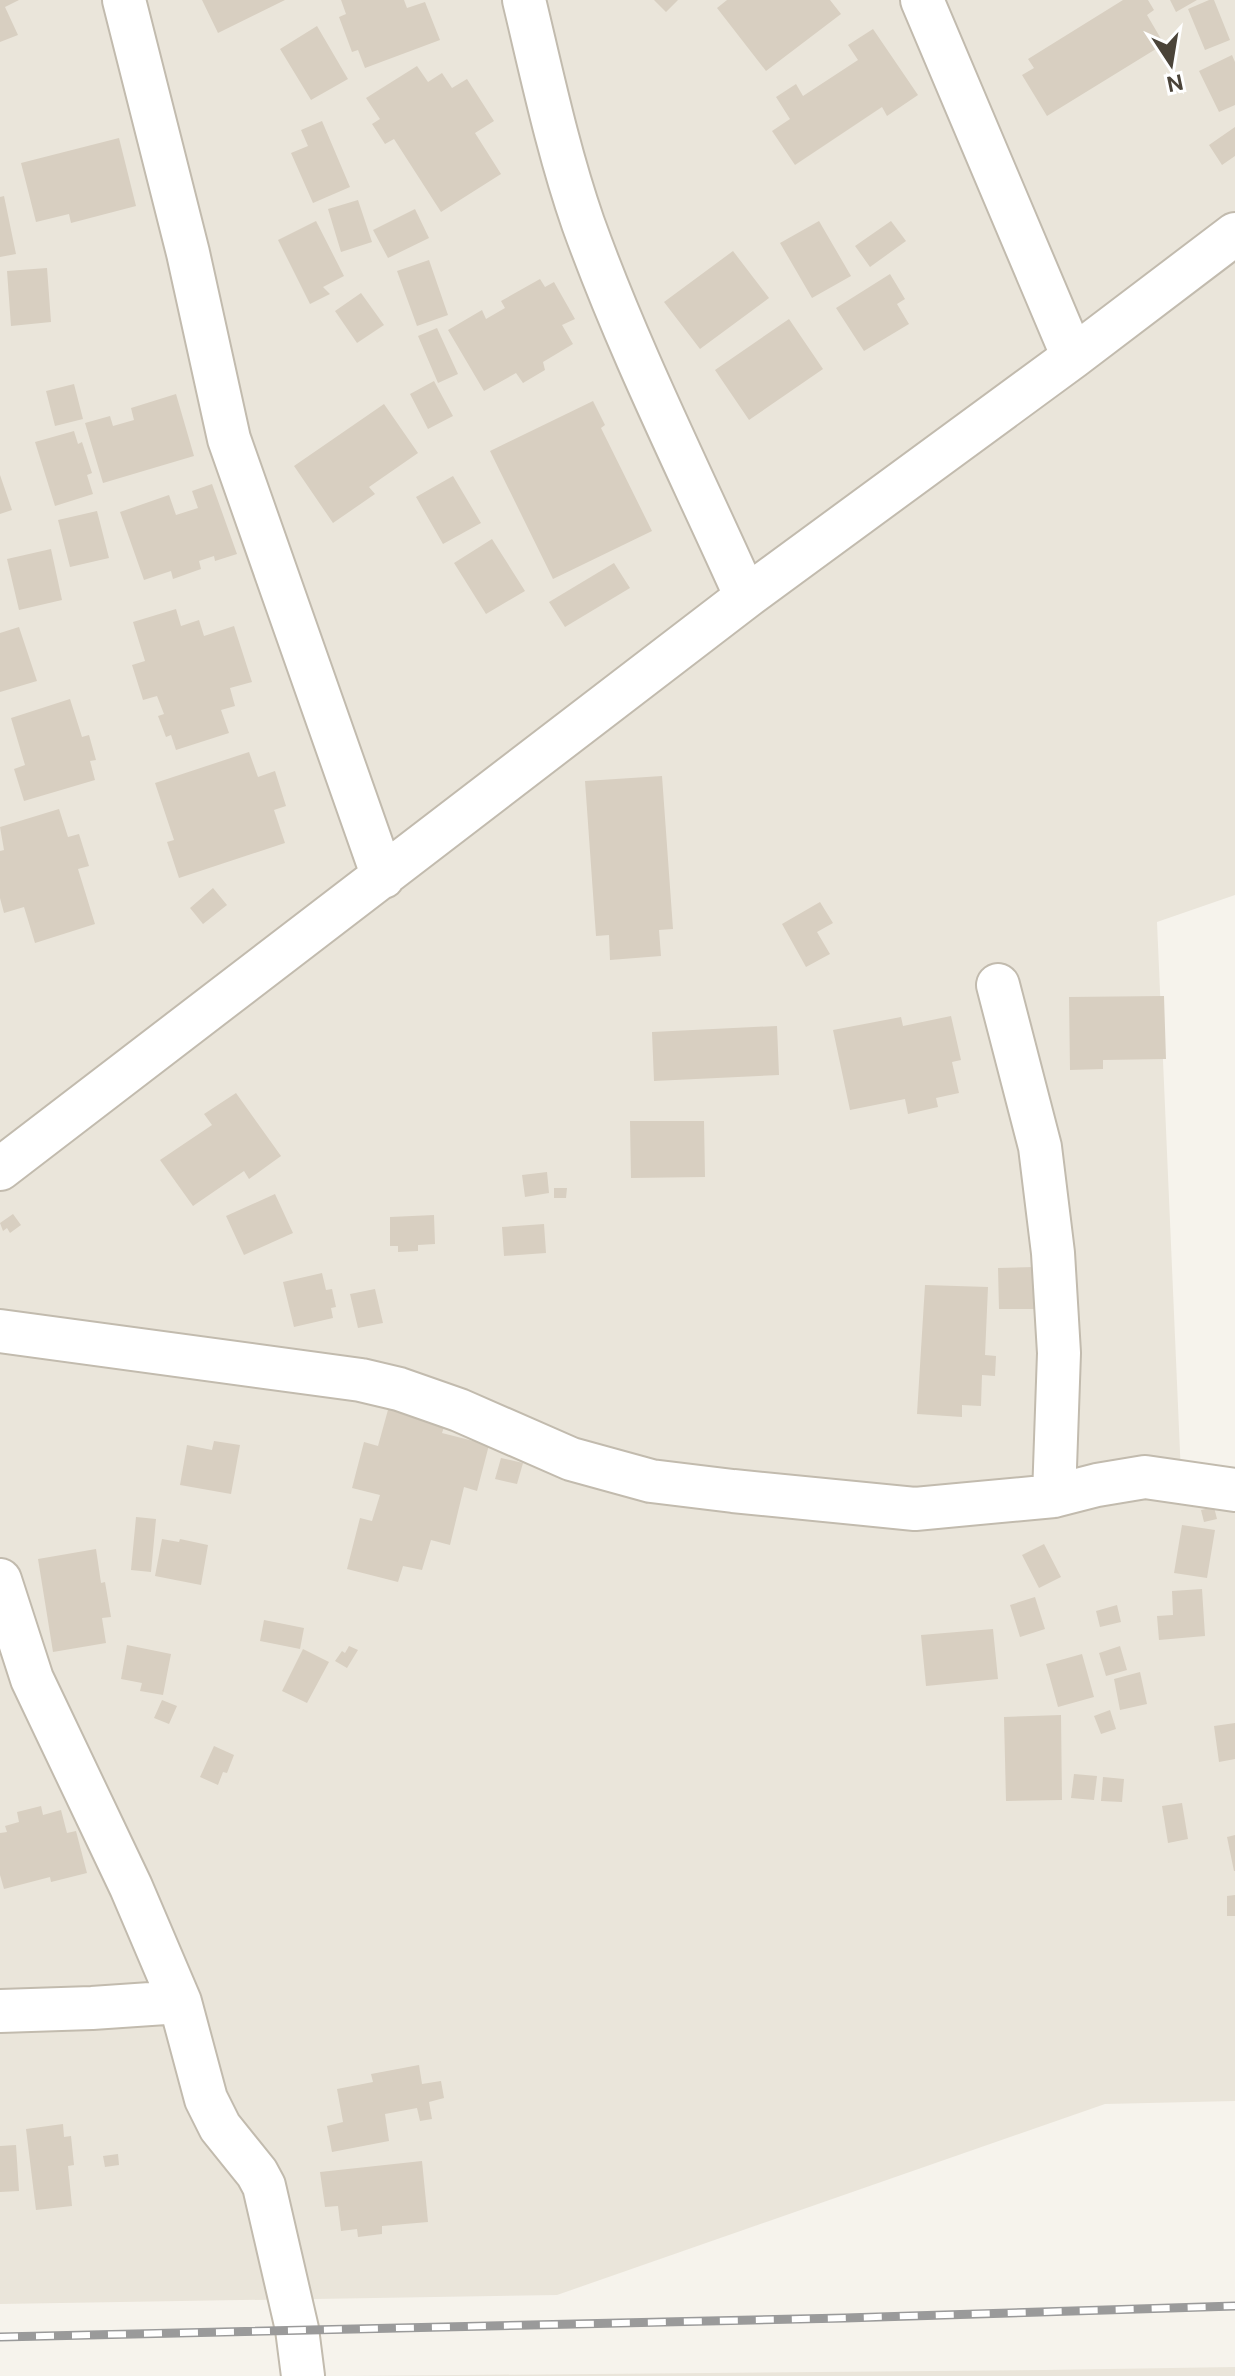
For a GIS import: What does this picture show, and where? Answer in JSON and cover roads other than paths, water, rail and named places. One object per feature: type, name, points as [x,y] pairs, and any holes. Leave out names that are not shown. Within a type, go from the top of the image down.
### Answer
[{"type":"street","points":[[124,0],[188,253],[229,439],[383,877]]},
{"type":"street","points":[[524,0],[548,102],[583,222],[626,330],[746,597]]},
{"type":"street","points":[[922,0],[1073,357]]},
{"type":"street","points":[[0,1169],[746,597],[1073,357],[1227,251]]},
{"type":"street","points":[[998,985],[1040,1147],[1051,1238],[1059,1353],[1054,1496]]},
{"type":"street","points":[[0,1331],[361,1380],[399,1389],[459,1410],[571,1459],[651,1481],[915,1509],[1054,1496],[1145,1477],[1235,1490]]},
{"type":"street","points":[[0,1580],[32,1679],[131,1887],[180,2002],[206,2099],[220,2127],[264,2186],[297,2329],[303,2376]]},
{"type":"street","points":[[0,2011],[180,2002]]},
{"type":"railway","points":[[0,2337],[1235,2306]]}]
